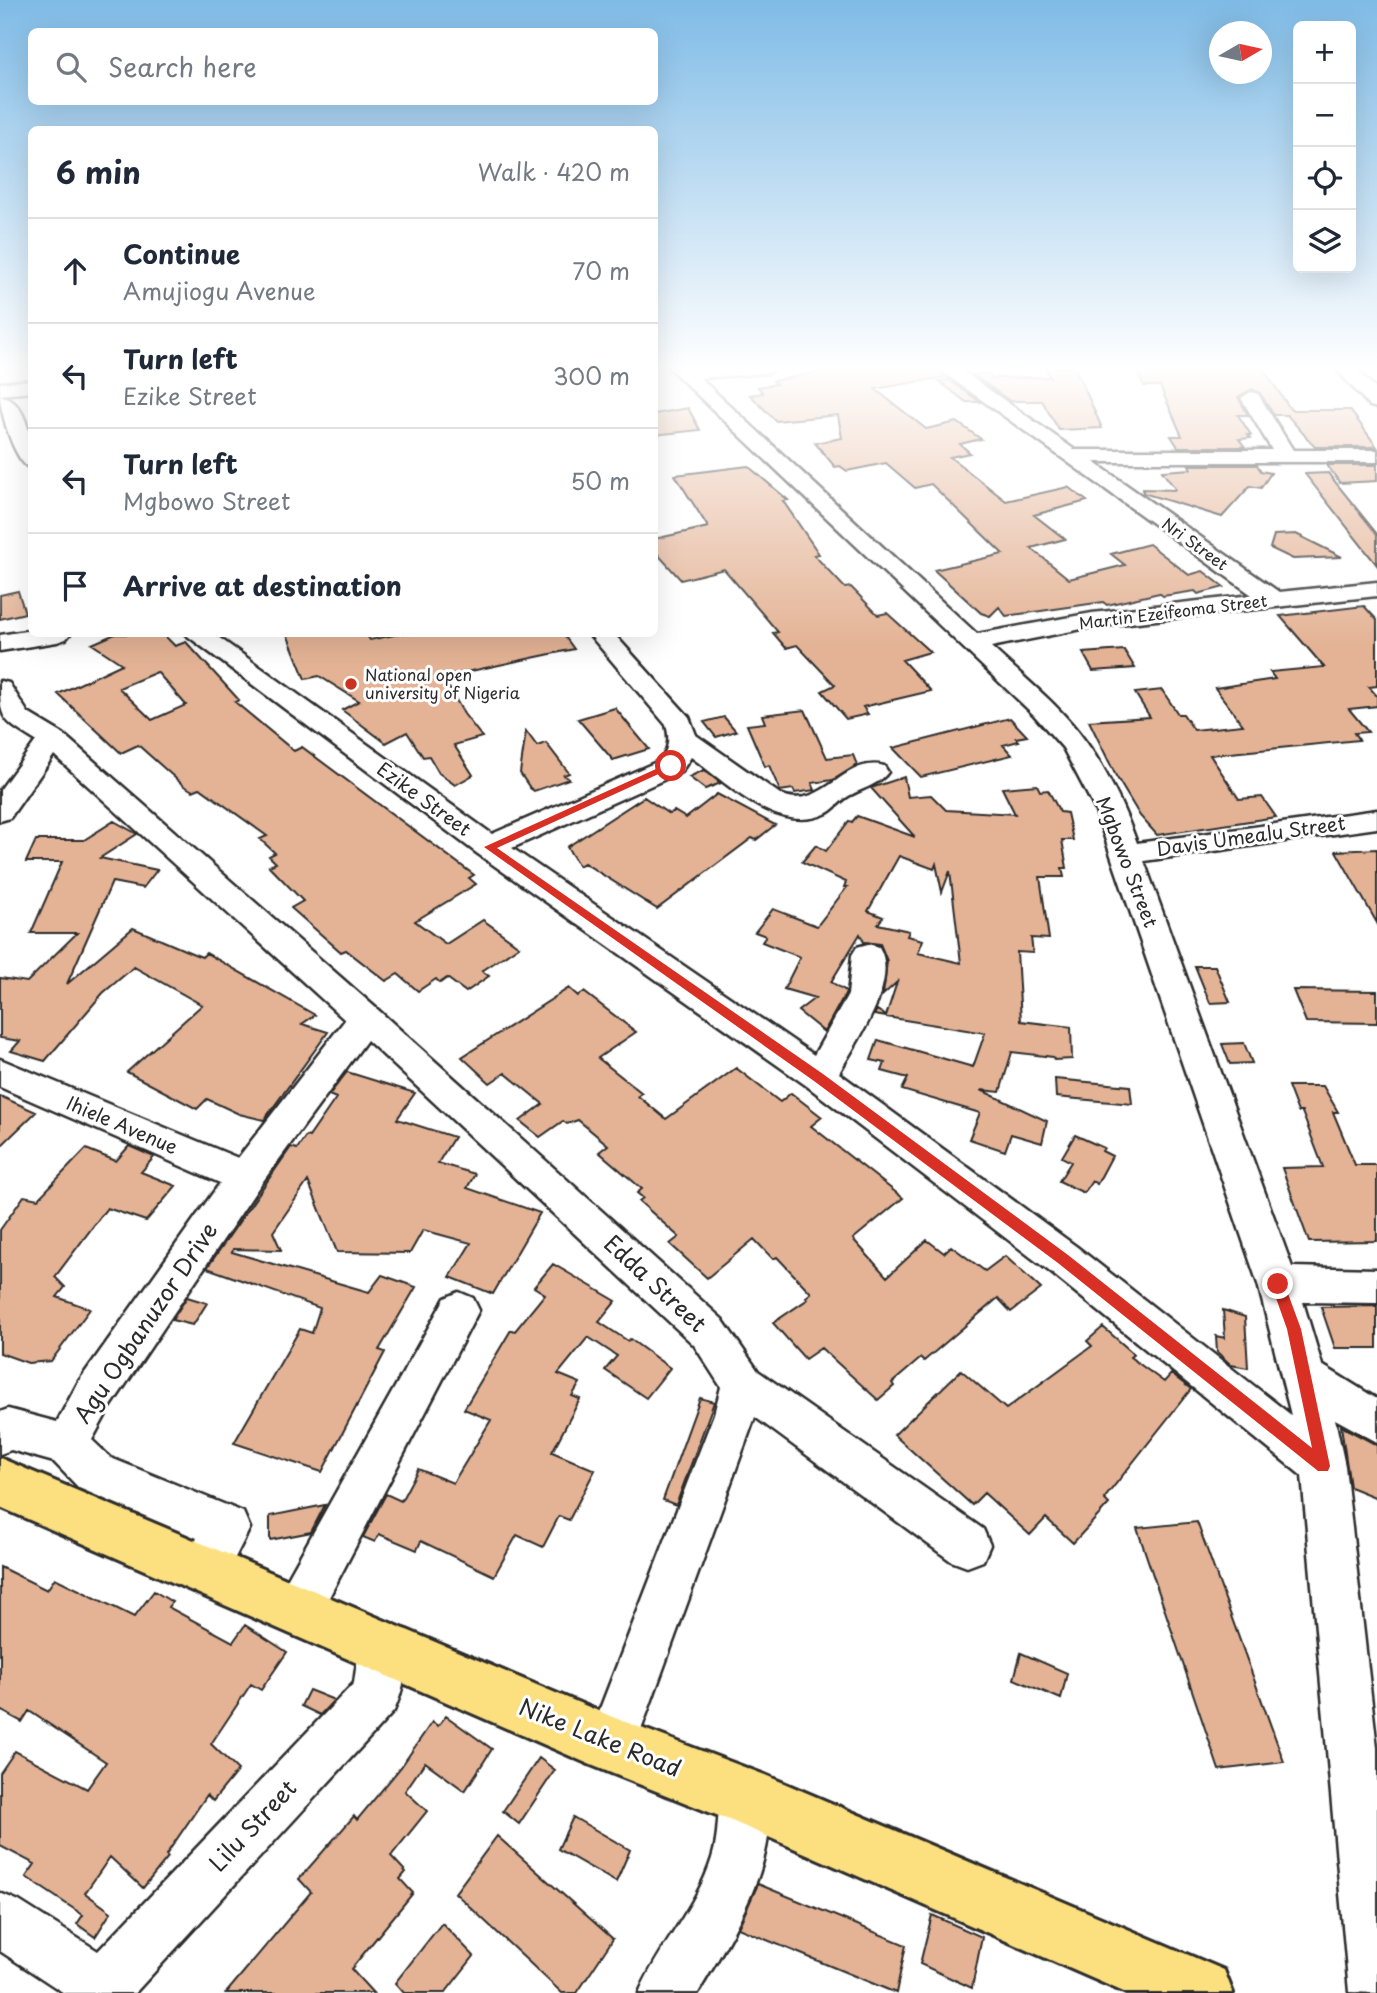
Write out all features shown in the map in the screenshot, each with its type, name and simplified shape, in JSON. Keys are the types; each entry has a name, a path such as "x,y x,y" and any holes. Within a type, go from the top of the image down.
{"main road":[{"name":"Nike Lake Road","path":"2,1442 205,1569 611,1745 744,1796 1133,1979 1201,1993"}],"street":[{"name":"Mgbowo Street","path":"776,460 1043,709 1074,745 1110,809 1278,1284 1305,1377 1323,1466 1377,1992"},
{"name":"Nri Street","path":"1078,460 1274,600"},
{"name":"Martin Ezeifeoma Street","path":"970,643 1092,620 1377,589"},
{"path":"0,643 38,637"},
{"name":"Ezike Street","path":"202,637 489,847 819,1077 1063,1259 1323,1466"},
{"path":"604,637 678,723 685,740 770,800 790,809 817,807 835,792 874,772"},
{"name":"Edda Street","path":"0,689 18,718 53,740 365,1018 708,1332 743,1384"},
{"path":"0,812 33,761 53,740"},
{"path":"489,847 671,766 681,754 685,740"},
{"name":"Davis Umealu Street","path":"1126,854 1377,819"},
{"path":"819,1077 865,995 868,955"},
{"name":"Agu Ogbanuzor Drive","path":"205,1569 227,1528 95,1473 67,1445 94,1395 245,1177 365,1018"},
{"name":"Ihiele Avenue","path":"0,1072 245,1177"},
{"path":"1278,1284 1377,1286"},
{"path":"298,1609 459,1310"},
{"path":"1305,1377 1377,1422"},
{"path":"611,1745 735,1414 743,1384 967,1545"},
{"path":"2,1442 67,1445"},
{"name":"Lilu Street","path":"100,1990 377,1694 383,1647"},
{"path":"667,1993 714,1915 739,1859 744,1796"},
{"path":"0,1920 100,1990"}],"building":[{"path":"829,460 954,460 1006,501 1068,487 1087,501 1034,515 1065,539 1031,548 1069,579 1125,565 1111,554 1149,544 1189,575 1203,571 1224,587 1198,594 1195,591 1163,596 1159,593 1107,605 1103,602 1006,616 999,607 990,616 981,613 934,570 1003,554 931,484 915,488 886,463 847,471 840,466 835,467"},
{"path":"1189,465 1257,465 1261,471 1271,473 1261,488 1250,486 1222,517 1143,493 1143,489 1176,490 1162,471 1191,469"},
{"path":"1327,465 1377,465 1377,481 1340,483"},
{"path":"748,466 788,500 783,501 819,554 814,555 845,588 851,587 878,615 887,613 930,652 902,660 931,691 863,707 868,714 846,719 822,691 835,685 797,645 786,648 773,633 778,632 724,569 681,580 658,554 658,538 708,527 675,475"},
{"path":"1328,473 1377,534 1377,565 1305,474"},
{"path":"1296,534 1342,557 1293,559 1270,548 1274,535"},
{"path":"18,591 25,613 0,619 0,595"},
{"path":"1364,606 1377,620 1377,686 1369,687 1377,696 1377,706 1349,709 1368,732 1354,733 1359,740 1210,755 1239,799 1262,797 1276,817 1157,835 1140,816 1116,776 1089,721 1150,717 1135,693 1162,690 1178,714 1183,714 1194,730 1243,725 1215,688 1275,679 1270,672 1324,667 1280,616"},
{"path":"108,637 166,637 175,646 186,642 239,700 235,702 294,751 302,747 474,875 469,878 476,884 415,921 446,944 483,920 519,946 482,971 489,976 466,992 447,978 440,983 436,979 418,991 398,974 386,981 346,950 341,952 291,908 303,901 269,866 276,863 269,856 275,853 260,839 267,836 200,788 193,791 184,786 138,745 121,753 58,694 122,664 92,644","holes":["157,672 186,705 152,720 119,688"]},
{"path":"288,637 368,637 370,640 384,637 565,637 574,649 443,677 464,714 482,737 454,745 473,775 455,785 439,773 429,756 423,757 407,732 386,743 342,710 359,701 319,676 305,679"},
{"path":"1124,650 1135,668 1093,671 1083,653"},
{"path":"615,708 649,749 613,760 578,719"},
{"path":"805,710 827,758 853,755 857,765 833,780 812,783 815,790 795,793 793,789 780,791 769,765 765,767 747,725 765,723 762,715"},
{"path":"724,717 736,731 716,737 704,722"},
{"path":"1010,718 1027,736 1003,745 1012,755 921,777 893,748"},
{"path":"526,731 537,746 546,743 569,773 564,775 569,779 534,791 530,788 520,773"},
{"path":"704,770 721,783 705,789 689,777"},
{"path":"904,777 908,797 931,795 946,810 1015,814 1002,788 1037,785 1040,791 1048,790 1060,812 1067,813 1073,840 1062,840 1067,868 1062,868 1064,877 1040,877 1049,939 1031,938 1033,953 1017,952 1021,1021 1071,1027 1072,1059 1054,1060 1053,1057 1012,1052 1000,1092 981,1090 1047,1121 1042,1143 1011,1134 1005,1151 969,1139 980,1113 902,1090 908,1078 882,1071 885,1063 871,1060 878,1040 973,1067 985,1033 874,1015 877,1010 886,1016 897,982 883,995 887,961 880,944 864,942 860,934 831,982 846,991 824,1032 798,1011 815,998 784,989 800,957 762,942 766,936 755,932 773,909 817,926 847,887 844,887 846,882 802,862 816,845 826,851 849,821 852,822 857,816 915,837 871,788","holes":["899,856 934,869 936,864 942,892 950,871 961,963 918,953 923,940 907,936 909,931 878,924 883,917 868,911"]},
{"path":"717,794 775,825 756,840 752,838 657,909 584,863 579,866 567,847 644,797 669,814 674,811 686,818"},
{"path":"114,821 137,834 100,858 157,870 143,888 112,882 67,984 133,928 202,957 206,953 315,1015 302,1024 328,1032 264,1120 239,1114 207,1099 197,1109 127,1072 202,1005 134,967 103,993 45,1061 11,1051 20,1041 0,1038 0,978 27,982 77,933 31,933 62,862 26,862 36,840 84,840"},
{"path":"1377,849 1377,923 1336,851"},
{"path":"1195,966 1215,966 1230,1002 1210,1003"},
{"path":"569,988 578,996 584,992 636,1032 598,1058 642,1093 638,1096 666,1119 736,1068 780,1102 791,1093 822,1117 811,1126 903,1198 853,1239 887,1277 927,1240 944,1253 951,1246 985,1271 1005,1256 1041,1289 1011,1312 998,1298 924,1361 921,1358 892,1383 894,1386 878,1400 821,1348 805,1359 773,1323 808,1299 806,1297 811,1293 777,1257 773,1259 754,1239 707,1278 670,1244 679,1237 639,1201 643,1198 637,1193 642,1189 599,1152 608,1145 578,1120 567,1124 563,1121 540,1137 520,1121 543,1104 505,1073 490,1083 462,1057"},
{"path":"1293,990 1377,991 1377,1023 1306,1022"},
{"path":"1244,1043 1252,1063 1230,1064 1222,1044"},
{"path":"347,1072 415,1093 397,1119 454,1137 438,1163 475,1174 467,1188 540,1213 493,1294 450,1277 471,1243 423,1230 410,1253 337,1252 308,1181 273,1232 281,1250 233,1249 232,1252 369,1292 382,1275 416,1287 379,1350 385,1352 322,1472 234,1443 300,1329 312,1333 320,1308 207,1268 291,1147 297,1149 306,1136 309,1137 336,1098 329,1095"},
{"path":"1055,1079 1130,1086 1132,1104 1056,1097"},
{"path":"1288,1086 1323,1086 1338,1112 1333,1112 1355,1165 1377,1165 1377,1241 1309,1242 1282,1168 1323,1167 1302,1112 1298,1112"},
{"path":"0,1096 36,1112 0,1147"},
{"path":"1075,1135 1104,1148 1102,1151 1112,1156 1097,1184 1092,1181 1084,1193 1059,1181 1071,1162 1062,1157"},
{"path":"129,1146 154,1157 141,1172 176,1186 146,1221 107,1208 55,1277 65,1287 57,1297 90,1309 51,1361 28,1363 0,1353 0,1230 24,1196 38,1199 86,1149 116,1161"},
{"path":"553,1264 616,1301 599,1322 628,1341 630,1339 670,1368 646,1398 605,1370 617,1356 588,1337 558,1374 580,1383 572,1396 580,1399 552,1452 595,1470 569,1520 559,1516 543,1547 517,1535 494,1576 421,1541 417,1550 379,1534 375,1542 363,1537 386,1494 401,1501 418,1469 453,1483 491,1420 464,1409 511,1330 515,1331 545,1294 534,1287"},
{"path":"187,1297 207,1303 193,1325 172,1320"},
{"path":"1377,1306 1377,1348 1335,1348 1321,1307"},
{"path":"1223,1310 1245,1317 1248,1368 1231,1365 1217,1352 1216,1336 1225,1338"},
{"path":"1103,1327 1134,1354 1130,1357 1164,1382 1171,1374 1191,1389 1104,1499 1109,1504 1073,1543 1046,1518 1030,1535 984,1493 972,1505 894,1435 961,1370 1006,1409 1092,1346 1087,1341"},
{"path":"700,1398 714,1402 676,1505 663,1500"},
{"path":"1341,1426 1377,1445 1377,1498 1350,1487"},
{"path":"325,1505 311,1532 270,1540 270,1516"},
{"path":"1197,1522 1284,1762 1219,1770 1137,1528"},
{"path":"0,1567 47,1590 55,1578 134,1617 154,1591 172,1602 168,1607 233,1642 245,1625 287,1652 261,1690 251,1684 211,1744 238,1770 213,1801 207,1795 166,1855 168,1857 143,1888 110,1857 85,1893 111,1912 95,1937 77,1924 83,1915 26,1877 35,1864 0,1846 0,1773 15,1751 87,1789 106,1762 29,1711 22,1722 0,1710"},
{"path":"1021,1653 1067,1673 1061,1699 1014,1679"},
{"path":"309,1690 334,1700 320,1715 301,1706"},
{"path":"446,1716 492,1749 465,1791 425,1762 405,1791 427,1811 391,1856 406,1872 400,1879 413,1893 351,1969 373,1993 226,1993 311,1892 299,1879 354,1816 357,1820 401,1767 432,1722 438,1726"},
{"path":"539,1758 555,1770 519,1824 503,1811"},
{"path":"573,1817 630,1850 616,1882 558,1849"},
{"path":"497,1836 613,1939 577,1993 562,1993 455,1893"},
{"path":"758,1884 906,1945 896,1993 738,1928"},
{"path":"932,1915 982,1937 972,1988 920,1964"},
{"path":"442,1923 474,1956 445,1993 404,1993 395,1983"}],"place":[{"name":"National open university of Nigeria","path":"351,684"}],"route":[{"path":"671,766 489,847 819,1077 1063,1259 1323,1466 1294,1329 1278,1284"}]}
